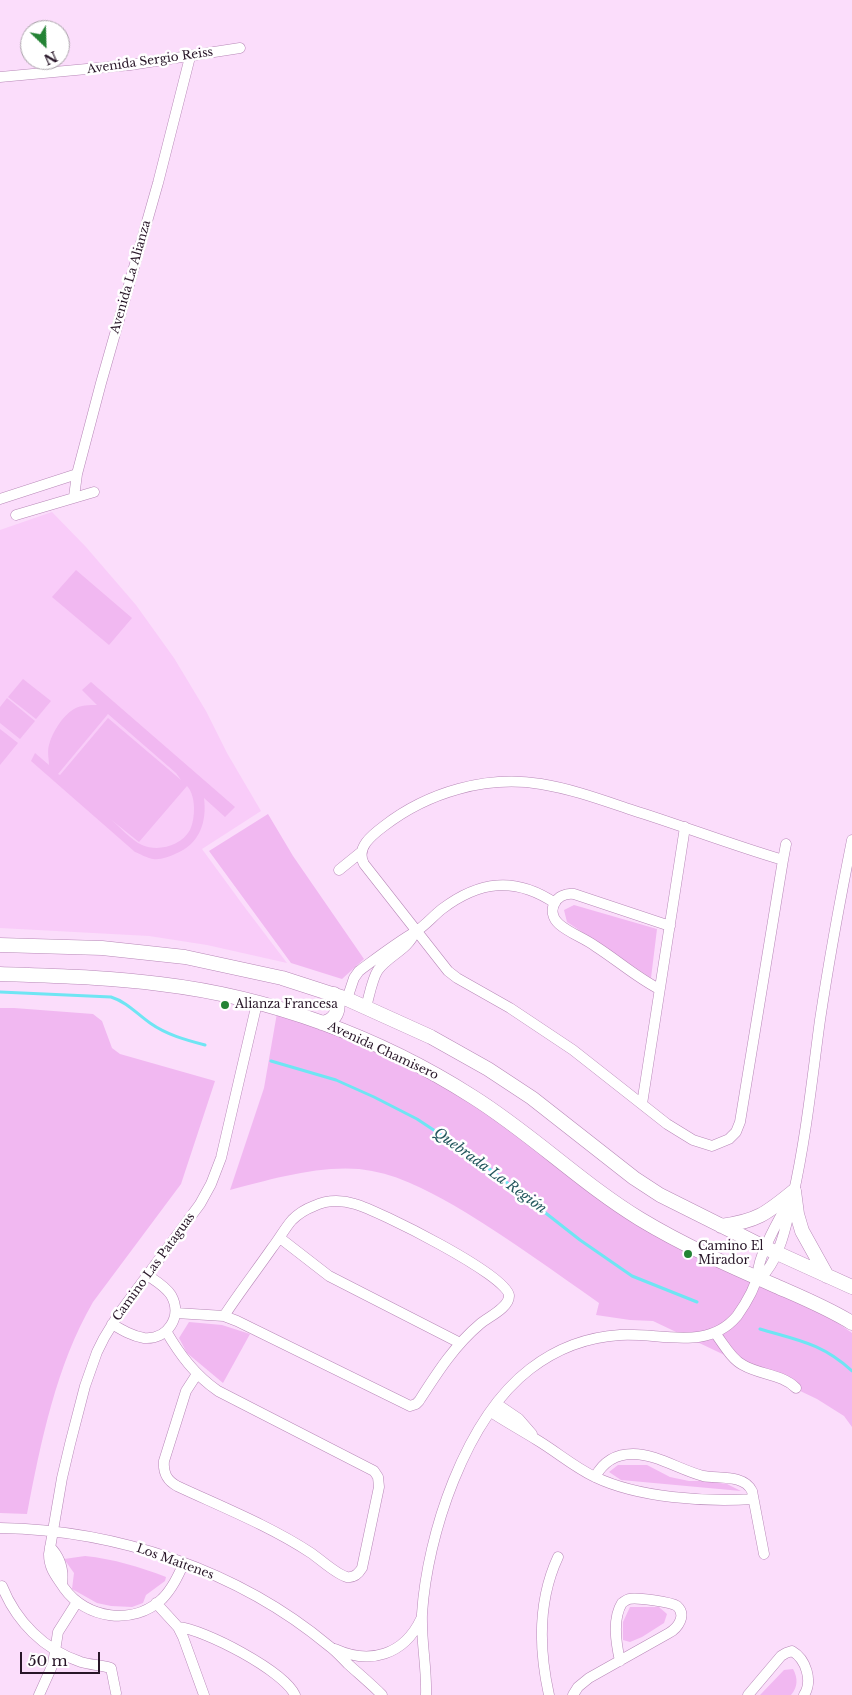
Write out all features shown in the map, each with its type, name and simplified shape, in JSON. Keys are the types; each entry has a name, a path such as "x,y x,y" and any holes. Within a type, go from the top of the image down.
{"street":[{"name":"Avenida Sergio Reiss","path":"0,77 130,66 240,48"},
{"name":"Avenida La Alianza","path":"74,497 77,474 158,183 190,57"},
{"path":"0,499 77,474"},
{"path":"16,515 94,492"},
{"path":"338,870 360,853 366,843 380,829 416,806 456,790 498,782 525,782 564,788 783,860"},
{"path":"642,1104 685,827"},
{"path":"427,1692 422,1616 430,1560 444,1507 466,1454 494,1408 508,1390 529,1370 551,1355 577,1343 621,1335 688,1338 716,1333 729,1324 739,1313 758,1278 767,1270 771,1251 786,1226 802,1154 833,940 852,840"},
{"path":"360,853 364,864 416,932 443,965 457,978 487,994 548,1033 589,1062 676,1130 700,1143 716,1145 729,1140 736,1132 742,1111 786,844"},
{"path":"322,1023 331,1020 337,1014 340,997 359,971 400,940 416,932 452,902 490,886 507,884 528,889 555,902"},
{"path":"659,989 559,924 553,913 555,902 562,895 574,894 670,926"},
{"path":"366,1007 377,972 408,944 416,932"},
{"path":"0,944 116,949 221,963 274,976 366,1007 431,1037 482,1065 545,1108 646,1186 771,1251 852,1287"},
{"name":"Avenida Chamisero","path":"0,974 103,979 161,984 208,991 257,1003 322,1023 400,1056 442,1078 511,1122 587,1183 624,1209 677,1240 821,1306 852,1323"},
{"name":"Camino Las Pataguas","path":"77,1602 62,1585 62,1565 50,1547 62,1478 78,1412 97,1352 112,1324 200,1204 215,1176 221,1158 257,1003"},
{"path":"721,1226 739,1224 758,1218 794,1191"},
{"path":"794,1191 797,1214 802,1231 827,1276"},
{"path":"176,1313 224,1316 410,1406 419,1401 460,1343 474,1329 506,1304 509,1295 508,1290 500,1283 442,1245 366,1208 349,1202 335,1201 305,1210 293,1220 224,1316"},
{"path":"280,1238 329,1276 460,1343"},
{"path":"112,1324 126,1332 143,1338 154,1337 166,1331 173,1323 176,1313 174,1301 168,1291 147,1275"},
{"path":"166,1331 184,1360 211,1386 225,1395 374,1471 378,1477 379,1487 362,1568 356,1575 347,1577 341,1575 283,1537 177,1486 167,1479 164,1471 164,1460 186,1391 197,1374"},
{"path":"716,1333 738,1362 744,1366 783,1379 796,1388"},
{"path":"494,1408 574,1465 596,1477 620,1486 672,1496 721,1500 753,1499"},
{"path":"596,1477 603,1465 612,1458 640,1455 705,1476 744,1482 750,1486 764,1554"},
{"name":"Los Maitenes","path":"0,1528 52,1531 108,1540 208,1572 251,1593 314,1634 331,1647 382,1695"},
{"path":"549,1695 543,1651 543,1615 548,1583 558,1557"},
{"path":"39,1695 50,1674 58,1632 77,1602 98,1613 113,1616 131,1615 156,1604 171,1588 184,1563"},
{"path":"2,1586 10,1604 19,1617 33,1632 55,1650 83,1662 111,1668 116,1692"},
{"path":"573,1695 584,1681 674,1630 681,1619 676,1606 632,1598 622,1603 616,1631 620,1660"},
{"path":"156,1604 178,1627 192,1659 204,1695"},
{"name":"Los Maitenes","path":"331,1647 361,1657 386,1654 414,1632 422,1616"},
{"path":"178,1627 192,1629 244,1654 282,1680 291,1688 295,1695"},
{"path":"748,1695 781,1656 786,1652 792,1651 801,1660 808,1677 808,1689 804,1695"}],"shaded area":[{"path":"52,512 86,547 136,605 174,658 206,711 227,753 261,811 202,849 287,963 207,945 149,936 0,928 0,530"},
{"path":"76,570 132,618 109,645 52,597"},
{"path":"23,679 51,701 36,719 8,697"},
{"path":"91,682 235,807 225,817 204,798 203,824 196,838 184,850 159,859 135,852 31,761 35,753 49,765 49,745 52,735 62,720 76,708 97,705 82,690","holes":["108,714 176,773 181,780 108,718 60,775 58,774","187,786 194,802 193,822 186,836 175,844 162,848 142,845 109,818 139,842"]},
{"path":"7,698 35,721 20,739 0,723 0,707"},
{"path":"0,729 18,743 0,765"},
{"path":"268,814 293,856 364,959 342,979 291,963 209,851"},
{"path":"574,905 657,929 651,978 567,922 564,910"},
{"path":"0,1008 93,1014 102,1021 112,1048 120,1054 215,1081 181,1184 93,1302 80,1326 51,1405 27,1514 0,1513"},
{"path":"277,1013 374,1050 436,1082 495,1119 568,1176 825,1314 852,1333 852,1427 844,1416 817,1399 653,1321 596,1315 599,1303 533,1256 482,1223 420,1187 372,1171 338,1169 301,1173 230,1190 264,1088"},
{"path":"189,1322 222,1325 250,1334 223,1383 187,1353 179,1338"},
{"path":"618,1465 647,1465 670,1477 689,1481 727,1484 741,1491 621,1480 609,1472"},
{"path":"85,1556 117,1561 137,1567 166,1577 165,1581 146,1595 143,1603 132,1607 97,1603 72,1589 74,1573 64,1559"},
{"path":"630,1607 659,1607 667,1614 664,1623 630,1642 623,1640 623,1622"},
{"path":"793,1669 796,1682 795,1689 791,1695 760,1695 784,1670"}],"waterway":[{"name":"Quebrada La Región","path":"0,992 111,997 127,1005 163,1031 205,1045"},
{"name":"Quebrada La Región","path":"271,1061 336,1080 417,1119 473,1156 580,1240 632,1276 697,1302"},
{"name":"Quebrada La Región","path":"760,1329 819,1348 852,1371"}],"place":[{"name":"Alianza Francesa","path":"225,1005"},
{"name":"Camino El Mirador","path":"688,1254"}]}
